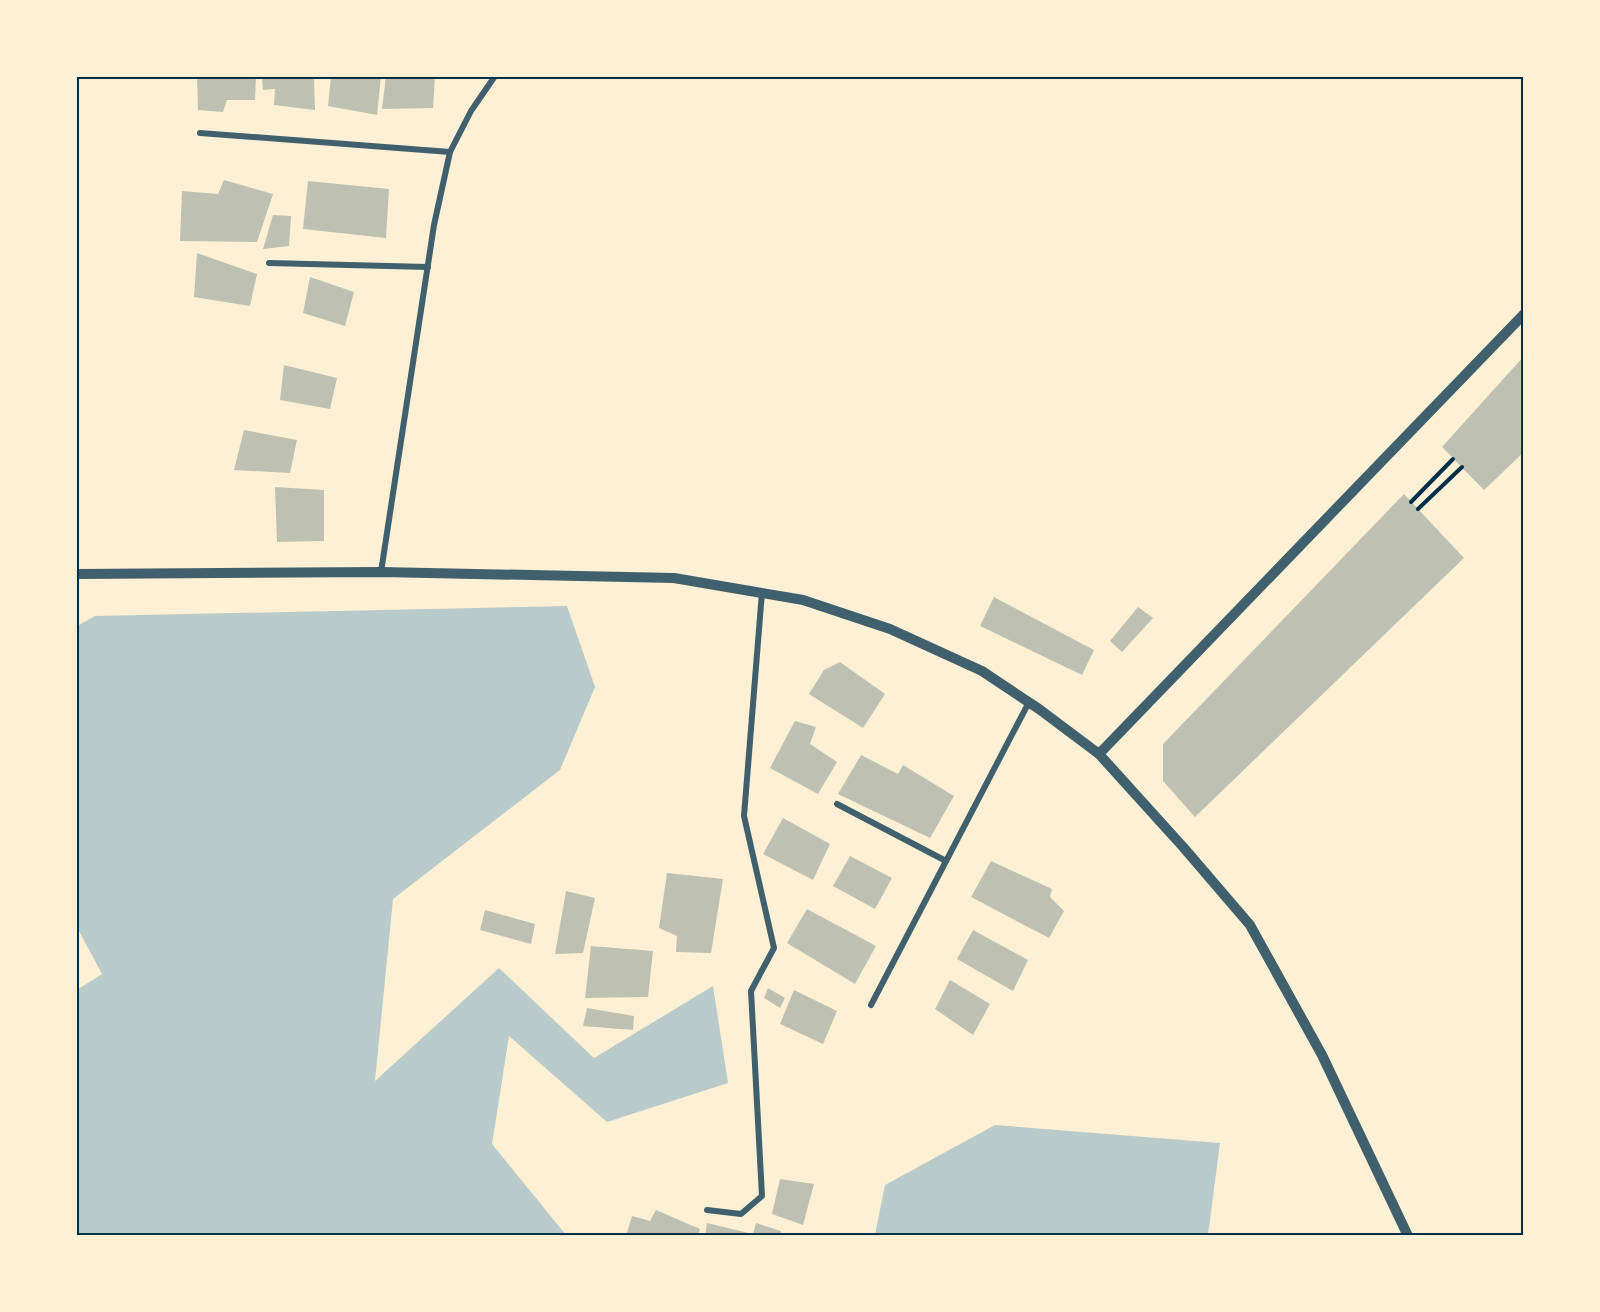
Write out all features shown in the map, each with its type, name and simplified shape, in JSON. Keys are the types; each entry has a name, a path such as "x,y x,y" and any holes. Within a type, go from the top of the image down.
{"street":[{"path":"381,572 434,225 450,152 471,111 495,76"},
{"path":"200,133 450,152"},
{"path":"269,263 428,267"},
{"path":"1099,754 1524,314"},
{"path":"76,574 381,572 674,578 803,600 890,629 982,671 1029,702 1099,754 1250,926 1322,1055 1408,1236"},
{"path":"706,1210 741,1214 762,1196 751,991 774,948 744,816 762,592"},
{"path":"871,1005 1029,702"},
{"path":"837,804 946,861"}],"path":[{"path":"1411,502 1453,459"},
{"path":"1418,509 1462,467"}],"shaded area":[{"path":"567,606 595,687 560,770 393,899 375,1081 499,968 594,1058 713,986 728,1083 607,1122 509,1036 492,1144 566,1235 77,1235 77,990 102,974 77,930 77,626 95,616"},
{"path":"995,1125 1220,1143 1208,1235 875,1235 885,1185"}],"building":[{"path":"197,76 256,76 255,100 227,100 223,112 198,110"},
{"path":"262,76 314,76 315,110 274,105 275,89 263,90"},
{"path":"331,76 381,76 377,115 328,106"},
{"path":"386,76 435,76 433,108 382,109"},
{"path":"224,180 273,194 257,242 180,241 182,191 218,194"},
{"path":"308,181 389,189 386,238 303,229"},
{"path":"273,215 291,216 289,246 263,249"},
{"path":"197,253 257,274 250,306 194,297"},
{"path":"310,277 354,292 345,326 303,313"},
{"path":"1524,356 1524,452 1484,490 1442,447"},
{"path":"284,365 337,378 330,409 280,400"},
{"path":"244,430 297,440 290,473 234,470"},
{"path":"275,487 324,490 324,541 277,542"},
{"path":"1404,494 1464,558 1195,817 1163,781 1163,744"},
{"path":"994,597 1094,650 1082,675 980,626"},
{"path":"1138,607 1153,618 1122,652 1110,641"},
{"path":"840,662 885,694 863,728 809,694 824,670"},
{"path":"795,721 816,727 810,744 837,762 818,794 770,768"},
{"path":"861,755 898,774 903,765 954,796 930,838 838,794"},
{"path":"783,818 830,844 813,880 763,854"},
{"path":"850,856 892,878 875,909 833,886"},
{"path":"991,861 1052,889 1050,897 1064,911 1049,938 971,897"},
{"path":"667,873 723,879 711,953 676,952 677,936 659,928"},
{"path":"566,891 595,898 583,953 555,954"},
{"path":"807,909 876,946 855,984 787,943"},
{"path":"485,910 535,924 531,944 480,930"},
{"path":"973,930 1028,960 1013,991 957,959"},
{"path":"591,946 653,951 648,997 585,998"},
{"path":"950,980 990,1004 973,1035 935,1009"},
{"path":"768,988 785,998 780,1008 764,998"},
{"path":"794,990 837,1011 823,1044 780,1024"},
{"path":"587,1008 634,1016 633,1030 583,1026"},
{"path":"780,1179 814,1184 803,1225 772,1214"},
{"path":"656,1210 700,1229 698,1236 626,1236 632,1216 650,1221"},
{"path":"707,1223 753,1234 756,1223 781,1231 780,1236 705,1236"}]}
